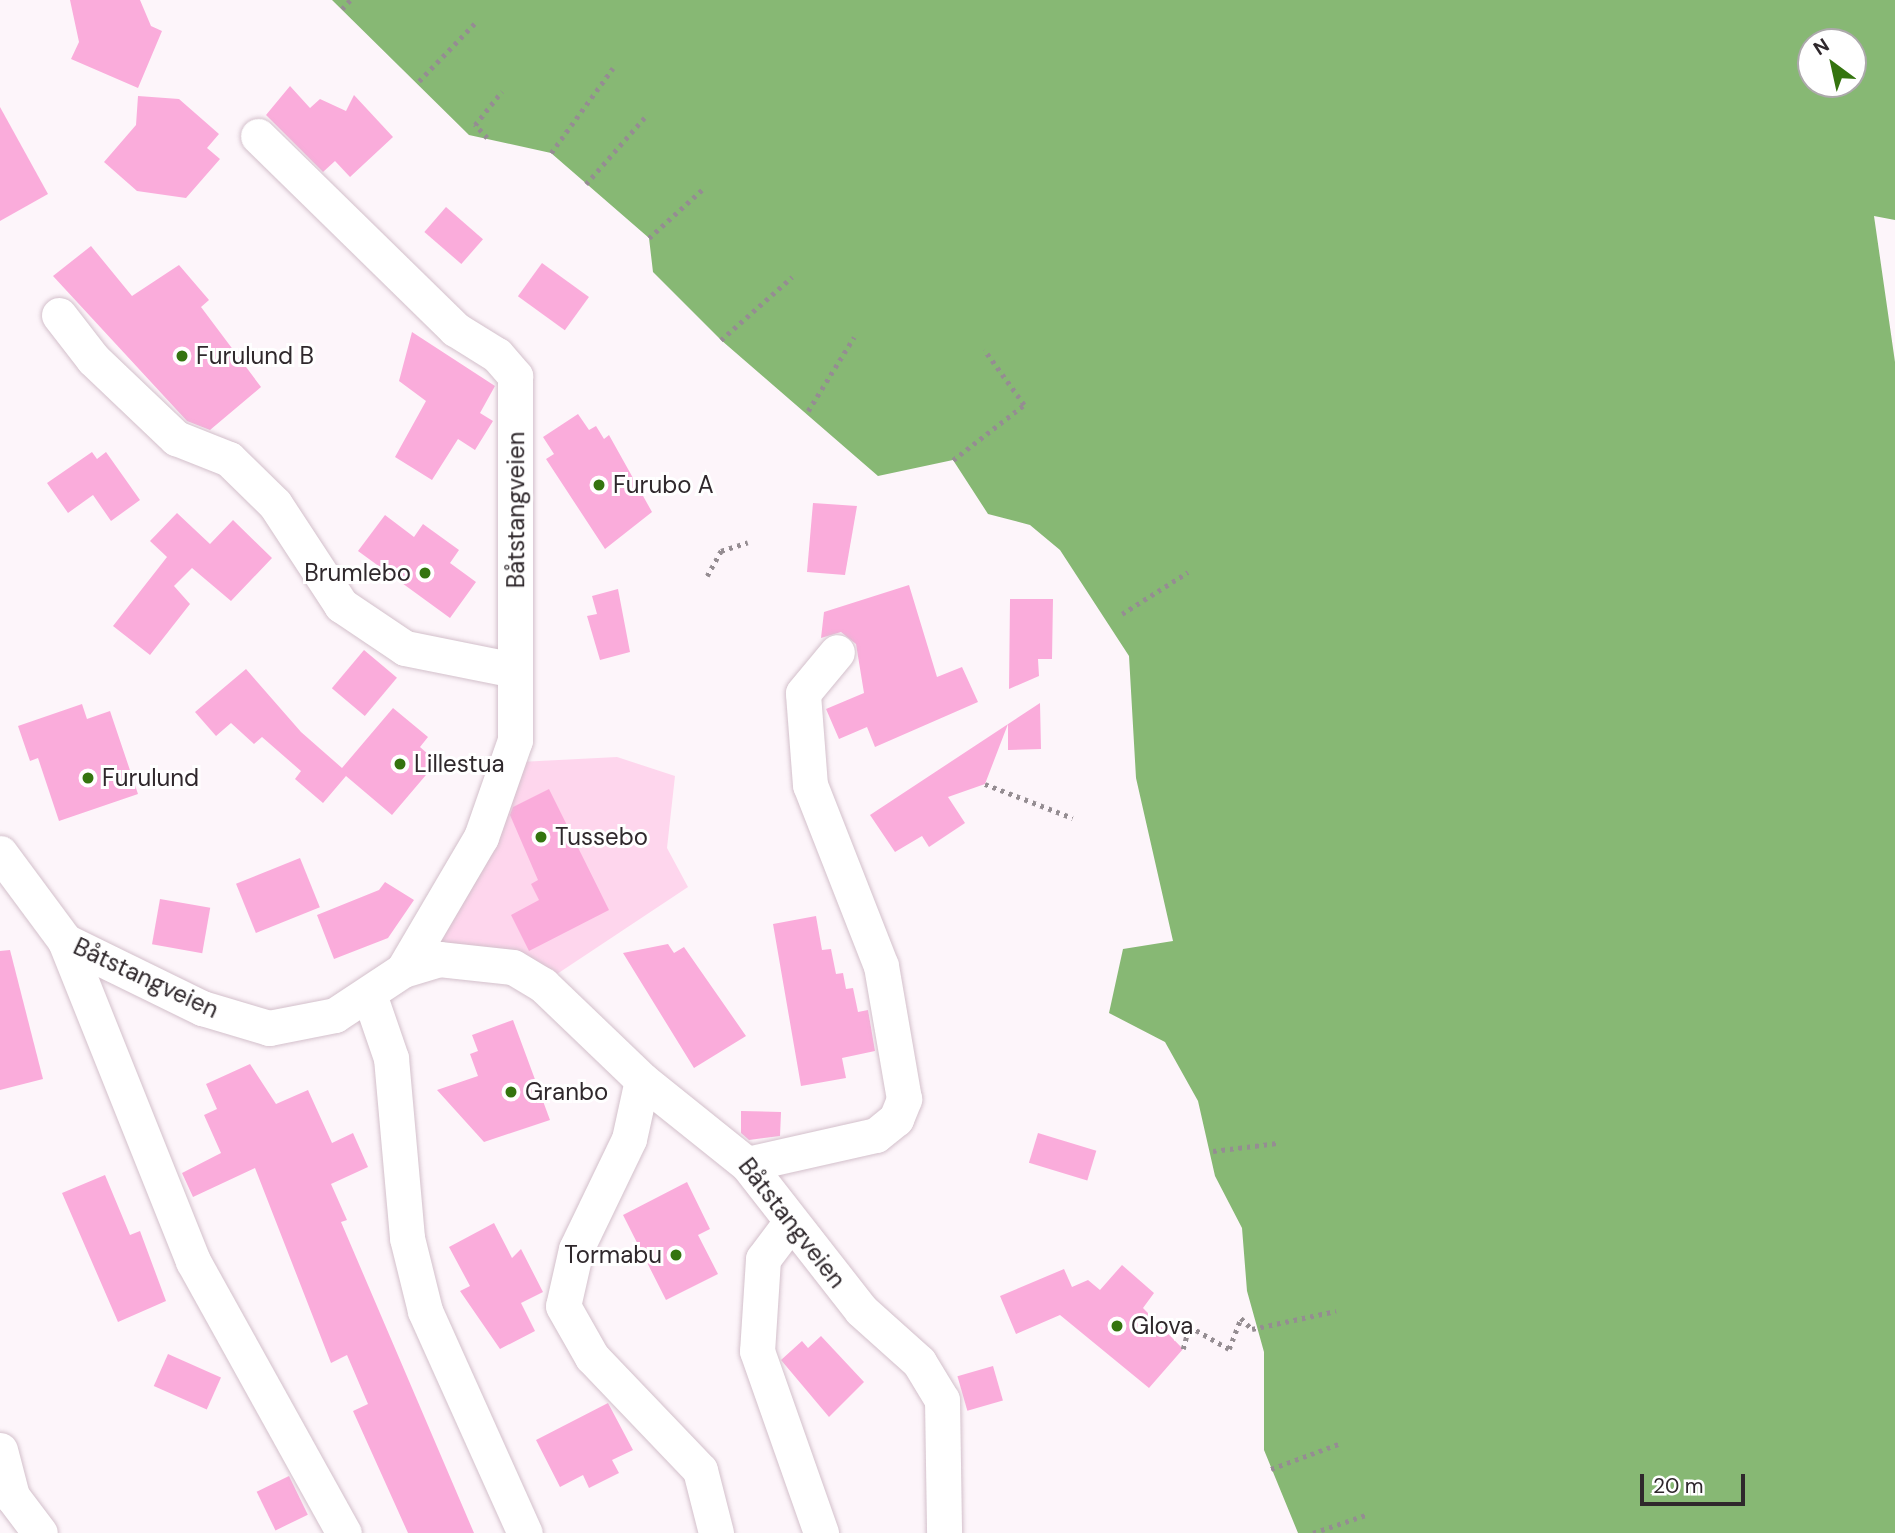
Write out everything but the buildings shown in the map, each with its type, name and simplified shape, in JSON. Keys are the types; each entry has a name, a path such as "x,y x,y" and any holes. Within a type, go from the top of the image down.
{"street":[{"name":"Båtstangveien","path":"0,853 65,941 202,1008 269,1028 335,1015 370,997 403,970 501,789 515,740 515,376 497,355 455,329 258,136"},
{"path":"59,315 93,359 176,438 229,459 275,504 341,606 405,648 513,670"},
{"path":"747,1164 876,1135 896,1119 904,1099 881,965 810,785 803,693 837,652"},
{"path":"65,941 193,1261 344,1533"},
{"name":"Båtstangveien","path":"403,970 439,959 513,967 543,985 642,1080 747,1164 790,1223 861,1310 919,1362 942,1400 944,1533"},
{"path":"370,997 391,1058 407,1238 425,1311 525,1533"},
{"path":"642,1080 629,1139 576,1249 563,1306 592,1357 700,1470 716,1533"},
{"path":"790,1223 763,1259 757,1351 821,1533"},
{"path":"0,1450 12,1496 40,1533"}],"path":[{"path":"342,9 350,0"},
{"path":"419,81 477,21"},
{"path":"551,153 613,68"},
{"path":"487,138 475,125 502,92"},
{"path":"586,184 646,116"},
{"path":"649,239 704,188"},
{"path":"721,340 792,277"},
{"path":"808,411 853,337"},
{"path":"953,460 1024,405 984,350"},
{"path":"706,576 721,551 748,542"},
{"path":"1122,614 1188,572"},
{"path":"985,784 1073,818"},
{"path":"1213,1151 1277,1143"},
{"path":"1183,1349 1189,1326 1229,1349 1241,1318 1252,1329 1336,1311"},
{"path":"1271,1469 1341,1443"},
{"path":"1313,1533 1366,1515"}],"shaded area":[{"path":"332,0 1895,0 1895,220 1874,216 1895,362 1895,1533 1298,1533 1264,1450 1264,1352 1247,1291 1242,1228 1215,1176 1198,1101 1165,1042 1109,1013 1123,949 1173,941 1136,778 1129,656 1060,550 1030,525 988,514 953,460 878,476 721,340 653,272 649,238 551,153 469,135"},
{"path":"617,757 675,776 667,848 688,887 551,978 449,950 433,937 520,762"}],"place":[{"name":"Furulund B","path":"182,356"},
{"name":"Furubo A","path":"599,485"},
{"name":"Brumlebo","path":"425,573"},
{"name":"Lillestua","path":"400,764"},
{"name":"Furulund","path":"88,778"},
{"name":"Tussebo","path":"541,837"},
{"name":"Granbo","path":"511,1092"},
{"name":"Tormabu","path":"676,1255"},
{"name":"Glova","path":"1117,1326"}]}
